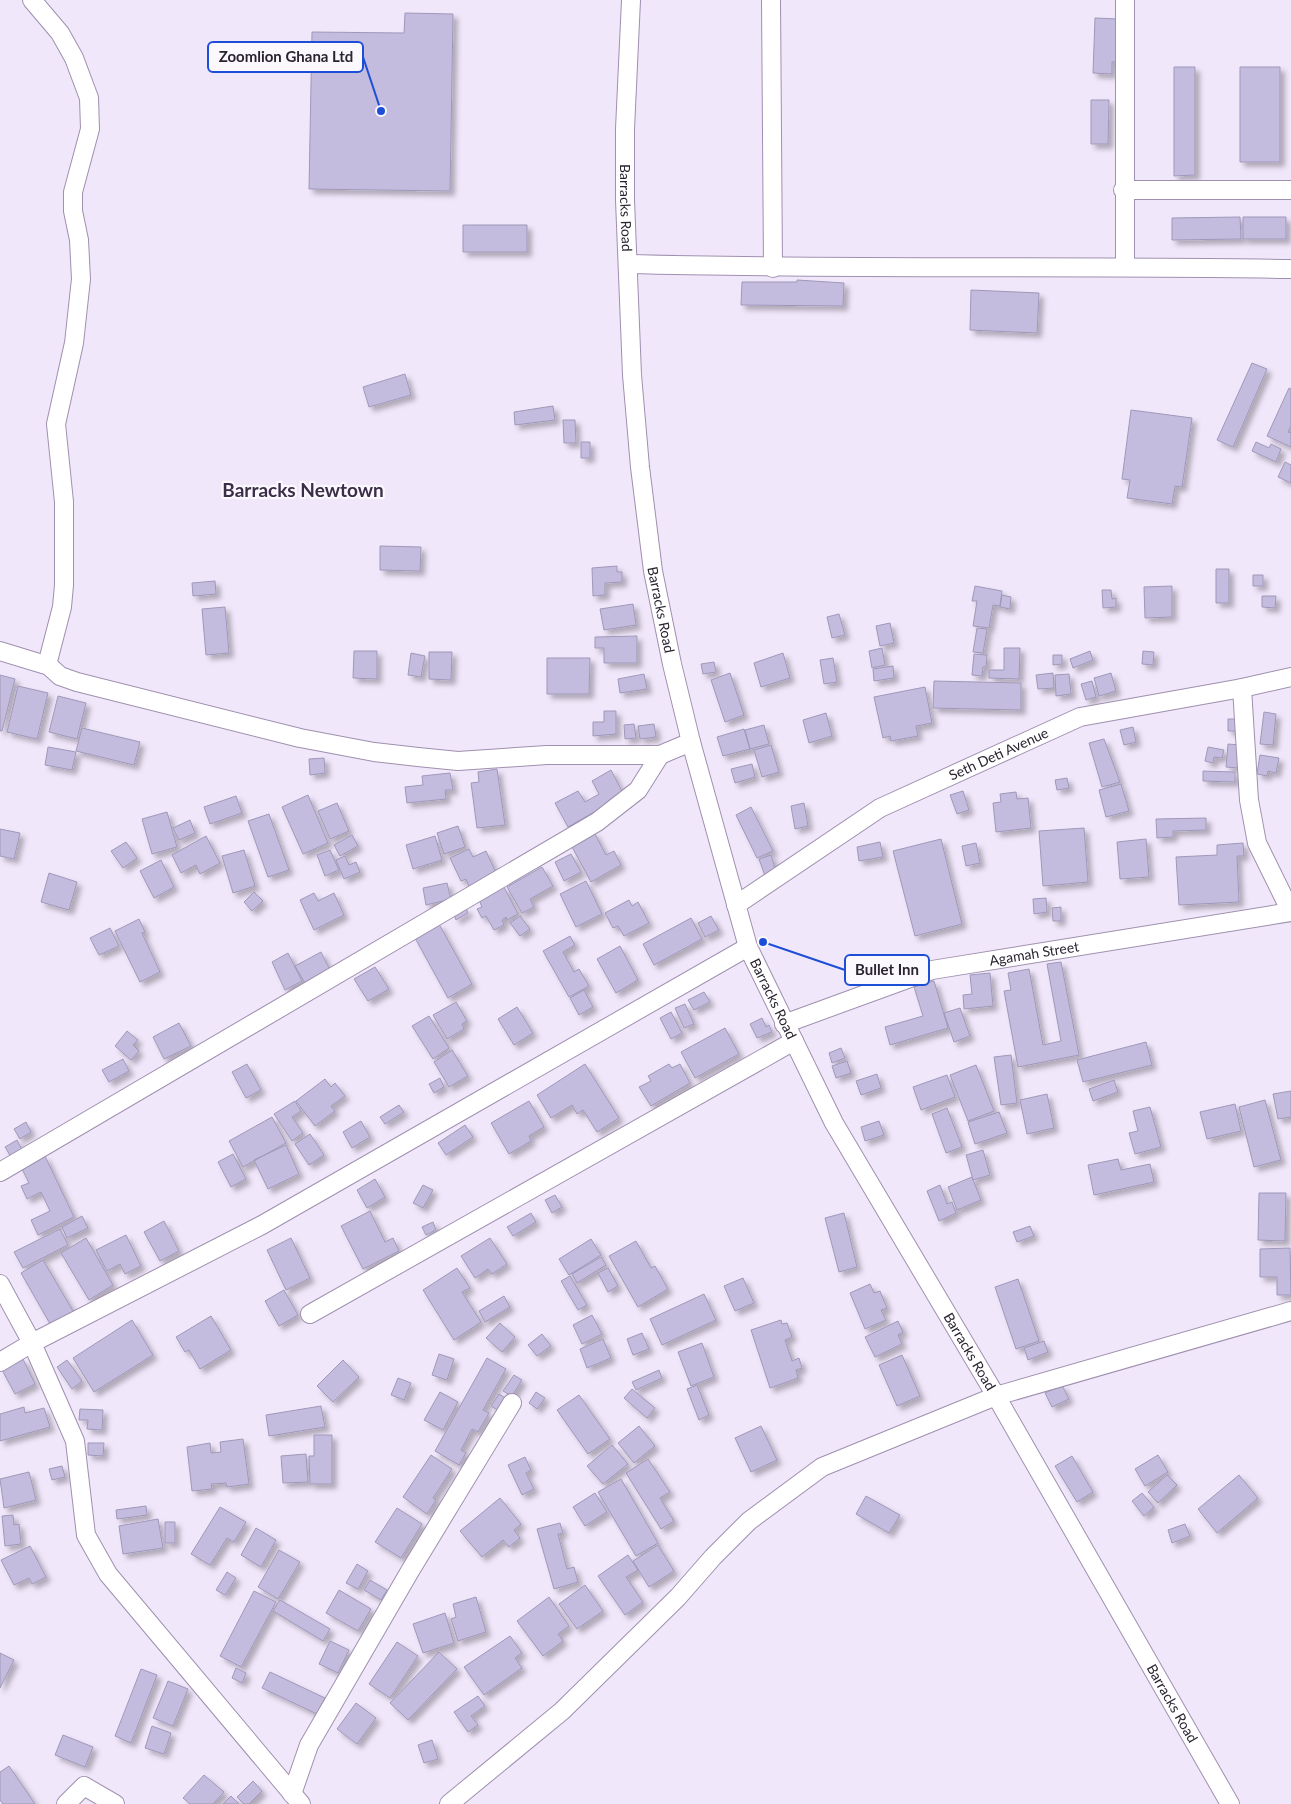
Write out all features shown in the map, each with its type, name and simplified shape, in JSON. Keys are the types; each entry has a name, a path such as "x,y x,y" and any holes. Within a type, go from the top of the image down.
{"street":[{"path":"32,0 60,33 74,58 89,98 90,129 73,192 73,211 79,240 81,278 74,343 56,424 64,510 64,585 58,626 48,662 49,666"},
{"name":"Barracks Road","path":"631,0 625,129 628,264 638,444 653,571 691,742 748,947 834,1123 996,1396 1230,1804"},
{"path":"771,0 773,268"},
{"path":"1124,266 1123,190 1126,0"},
{"path":"1123,190 1291,190"},
{"path":"628,264 773,268 1124,266 1291,269"},
{"path":"0,651 49,666 60,676 78,682 221,720 374,752 458,761 547,755 660,755 691,742"},
{"name":"Seth Deti Avenue","path":"736,905 880,808 1080,717 1242,688 1291,677"},
{"path":"1242,688 1249,800 1256,843 1291,912"},
{"path":"0,1172 597,822 638,790 660,755"},
{"name":"Agamah Street","path":"784,1024 932,970 1291,912"},
{"path":"0,1362 32,1343 262,1225 748,947"},
{"path":"310,1314 794,1040"},
{"path":"0,1284 32,1343 75,1440 86,1535 108,1574 296,1799"},
{"path":"449,1804 562,1711 678,1597 712,1557 750,1521 822,1467 996,1396 1291,1311"},
{"path":"296,1799 309,1745 512,1403"},
{"path":"66,1804 84,1786 116,1804"}],"building":[{"path":"405,13 453,14 450,191 309,189 312,32 404,33"},
{"path":"1095,18 1119,19 1118,62 1112,62 1112,74 1093,73"},
{"path":"1174,67 1195,67 1195,175 1174,176"},
{"path":"1240,67 1280,67 1280,162 1240,162"},
{"path":"1091,100 1109,100 1108,144 1091,144"},
{"path":"1240,217 1241,239 1172,240 1172,218"},
{"path":"1243,217 1286,217 1286,239 1243,239"},
{"path":"463,225 527,225 527,252 463,252"},
{"path":"797,280 844,283 843,306 741,305 742,282 797,282"},
{"path":"971,290 1039,293 1037,333 970,330"},
{"path":"1252,363 1267,369 1233,447 1217,440"},
{"path":"405,374 411,395 369,407 363,387"},
{"path":"1289,388 1291,389 1291,426 1288,432 1291,433 1291,447 1267,436"},
{"path":"553,406 555,420 515,425 514,412"},
{"path":"1131,410 1192,418 1182,487 1175,486 1172,504 1127,498 1130,480 1122,479"},
{"path":"563,420 575,420 576,443 564,443"},
{"path":"581,442 590,442 590,458 581,458"},
{"path":"1256,442 1269,448 1271,444 1281,449 1276,462 1252,451"},
{"path":"1285,462 1291,465 1291,483 1278,477"},
{"path":"380,546 421,547 420,571 380,570"},
{"path":"617,566 617,572 622,572 622,582 605,583 605,595 593,596 592,568"},
{"path":"1216,569 1229,569 1229,603 1216,603"},
{"path":"1253,575 1263,575 1263,586 1253,586"},
{"path":"215,581 216,594 193,596 192,583"},
{"path":"975,586 1002,591 1000,606 993,605 989,628 973,626 977,601 972,601"},
{"path":"1172,586 1172,617 1145,618 1144,587"},
{"path":"1102,590 1111,590 1112,599 1116,598 1116,607 1103,608"},
{"path":"1002,595 1011,597 1010,609 1000,607"},
{"path":"1262,596 1276,596 1275,608 1262,607"},
{"path":"633,604 636,625 604,630 600,609"},
{"path":"225,607 229,653 206,655 202,609"},
{"path":"839,614 845,635 832,638 827,617"},
{"path":"890,623 894,643 880,646 876,626"},
{"path":"977,628 987,629 983,653 973,652"},
{"path":"637,636 637,663 604,663 604,648 595,648 595,637"},
{"path":"882,648 885,665 872,668 869,651"},
{"path":"1004,648 1020,648 1019,679 989,678 989,670 1004,670"},
{"path":"354,651 377,651 377,679 353,678"},
{"path":"1090,651 1093,660 1073,668 1070,659"},
{"path":"1143,651 1154,652 1153,665 1142,664"},
{"path":"429,652 452,652 451,680 429,679"},
{"path":"411,653 425,656 421,677 408,675"},
{"path":"783,653 790,678 761,687 754,663"},
{"path":"974,654 987,655 986,667 983,667 982,676 972,675"},
{"path":"1053,655 1062,655 1062,664 1053,665"},
{"path":"547,658 590,658 589,694 547,694"},
{"path":"833,658 837,682 824,684 820,660"},
{"path":"714,662 716,672 703,674 701,664"},
{"path":"893,666 894,678 874,681 873,669"},
{"path":"730,673 744,715 725,722 711,680"},
{"path":"1053,673 1054,688 1038,689 1036,675"},
{"path":"1111,673 1116,691 1099,696 1094,678"},
{"path":"644,674 647,689 620,693 618,679"},
{"path":"1069,674 1071,694 1056,696 1055,675"},
{"path":"0,675 15,679 2,731 0,731"},
{"path":"934,681 1021,683 1021,710 933,708"},
{"path":"1092,681 1096,697 1086,700 1081,684"},
{"path":"18,686 48,693 37,739 7,732"},
{"path":"925,687 932,723 916,726 918,736 891,741 890,736 883,738 874,697"},
{"path":"58,696 86,703 77,739 49,732"},
{"path":"604,711 616,711 616,734 593,736 593,722 604,722"},
{"path":"1264,712 1276,714 1273,745 1260,744"},
{"path":"826,713 832,736 809,743 803,720"},
{"path":"1228,719 1239,719 1239,731 1228,731"},
{"path":"634,724 636,738 625,739 624,725"},
{"path":"654,724 656,737 640,739 638,726"},
{"path":"764,725 769,744 750,749 745,730"},
{"path":"1133,727 1136,742 1124,745 1120,730"},
{"path":"82,728 140,742 134,765 76,751"},
{"path":"744,729 750,749 723,756 717,737"},
{"path":"1104,739 1120,782 1102,787 1089,743"},
{"path":"1228,744 1240,745 1238,768 1226,767"},
{"path":"771,745 779,772 762,777 754,750"},
{"path":"48,747 76,752 72,770 45,765"},
{"path":"1208,747 1224,750 1222,758 1214,757 1213,763 1205,761"},
{"path":"1260,755 1279,758 1276,773 1268,771 1267,776 1257,774"},
{"path":"324,758 325,773 310,775 309,759"},
{"path":"752,764 755,777 735,783 731,769"},
{"path":"497,769 505,825 477,828 471,783 479,782 478,772"},
{"path":"611,770 624,795 568,827 555,803 578,791 585,802 599,794 592,781"},
{"path":"1203,771 1235,772 1235,782 1203,781"},
{"path":"450,773 453,790 445,790 446,799 407,803 405,787 423,785 422,776"},
{"path":"1067,778 1069,788 1057,790 1055,780"},
{"path":"1121,784 1129,811 1106,817 1099,790"},
{"path":"963,791 969,810 957,814 950,795"},
{"path":"1016,792 1017,799 1028,798 1031,828 996,832 993,803 1001,802 1000,794"},
{"path":"308,795 328,843 303,854 282,807"},
{"path":"236,796 242,813 210,824 204,807"},
{"path":"337,803 349,831 330,839 318,811"},
{"path":"804,803 808,826 795,829 791,806"},
{"path":"751,807 773,851 757,858 736,815"},
{"path":"167,812 177,847 152,854 142,819"},
{"path":"269,814 289,870 268,877 248,821"},
{"path":"1206,818 1206,830 1173,831 1173,837 1157,838 1156,819"},
{"path":"190,820 195,833 179,840 173,828"},
{"path":"458,826 465,847 444,854 437,833"},
{"path":"1084,828 1088,882 1043,886 1039,831"},
{"path":"0,829 20,833 14,859 0,856"},
{"path":"594,832 606,855 614,851 621,865 591,882 571,845"},
{"path":"352,835 358,846 340,856 334,845"},
{"path":"206,836 220,863 200,874 196,865 181,873 172,855"},
{"path":"435,836 442,860 413,869 406,845"},
{"path":"941,839 962,924 915,936 893,851"},
{"path":"1146,839 1149,877 1120,879 1117,842"},
{"path":"126,842 137,858 123,868 111,851"},
{"path":"880,842 883,857 859,861 857,847"},
{"path":"976,843 980,863 966,866 962,846"},
{"path":"1243,843 1244,856 1237,856 1239,902 1179,905 1176,857 1217,855 1217,845"},
{"path":"469,849 473,857 486,851 497,875 470,889 466,879 461,881 450,858"},
{"path":"244,850 255,886 233,893 222,856"},
{"path":"330,850 339,870 325,876 317,855"},
{"path":"571,854 581,872 564,881 555,862"},
{"path":"771,855 776,872 765,876 759,859"},
{"path":"345,856 349,865 356,862 360,872 344,879 336,860"},
{"path":"161,860 174,887 154,898 140,871"},
{"path":"542,867 553,886 530,899 534,907 522,913 507,887"},
{"path":"49,873 77,882 69,910 41,902"},
{"path":"586,881 602,914 576,927 560,894"},
{"path":"447,883 451,899 426,905 423,888"},
{"path":"504,887 518,914 507,920 506,917 502,920 504,925 494,930 486,916 482,918 477,909 482,907 479,900"},
{"path":"254,892 263,901 252,911 244,902"},
{"path":"314,893 318,901 334,893 344,915 314,930 300,900"},
{"path":"1046,898 1047,912 1034,914 1033,899"},
{"path":"629,900 632,906 638,902 649,923 624,936 618,926 613,928 605,913"},
{"path":"1061,907 1061,921 1053,921 1052,908"},
{"path":"466,908 468,913 456,920 454,914"},
{"path":"520,916 530,929 520,936 510,923"},
{"path":"711,916 719,930 705,937 698,923"},
{"path":"691,918 702,939 654,965 643,944"},
{"path":"139,919 145,932 142,933 160,972 140,982 115,931"},
{"path":"439,924 472,984 448,998 415,938"},
{"path":"110,928 119,946 99,955 90,938"},
{"path":"570,936 575,945 563,952 574,972 579,969 589,986 569,997 543,951"},
{"path":"620,946 638,980 616,993 597,959"},
{"path":"321,952 331,972 306,985 295,966"},
{"path":"288,953 302,981 285,990 272,962"},
{"path":"1061,962 1079,1055 1018,1067 1004,991 1011,990 1008,973 1029,969 1043,1045 1061,1041 1047,964"},
{"path":"375,967 389,989 368,1001 354,979"},
{"path":"990,973 993,1006 964,1009 963,995 972,994 970,975"},
{"path":"934,981 948,1028 890,1045 885,1027 923,1016 914,987"},
{"path":"584,990 593,1007 579,1015 570,998"},
{"path":"704,992 710,1002 694,1010 688,1000"},
{"path":"456,1002 467,1021 462,1024 464,1029 447,1039 433,1015"},
{"path":"685,1004 694,1024 684,1028 675,1008"},
{"path":"517,1007 533,1033 514,1045 498,1019"},
{"path":"960,1008 970,1036 954,1042 944,1013"},
{"path":"671,1012 682,1033 671,1039 660,1018"},
{"path":"429,1016 449,1048 433,1059 412,1026"},
{"path":"762,1018 766,1027 769,1025 772,1032 757,1038 750,1024"},
{"path":"179,1023 191,1046 164,1059 153,1037"},
{"path":"725,1028 739,1054 695,1078 681,1052"},
{"path":"127,1031 138,1040 133,1045 139,1051 131,1060 115,1046"},
{"path":"1146,1042 1152,1065 1083,1082 1077,1060"},
{"path":"841,1048 845,1058 832,1063 829,1053"},
{"path":"452,1050 468,1076 449,1087 434,1062"},
{"path":"1011,1055 1017,1103 1001,1105 994,1057"},
{"path":"123,1059 129,1071 109,1082 102,1070"},
{"path":"847,1061 851,1073 836,1078 832,1066"},
{"path":"247,1064 261,1090 246,1098 232,1072"},
{"path":"585,1064 619,1118 597,1132 583,1110 577,1114 572,1105 551,1118 537,1095"},
{"path":"669,1064 672,1068 680,1064 690,1083 651,1106 639,1087 651,1081 648,1076"},
{"path":"976,1065 994,1111 968,1121 950,1075"},
{"path":"877,1074 881,1088 861,1095 856,1081"},
{"path":"947,1075 955,1097 921,1110 913,1087"},
{"path":"440,1078 444,1087 434,1093 429,1084"},
{"path":"325,1079 331,1087 335,1083 345,1096 331,1106 335,1111 315,1126 296,1101"},
{"path":"1114,1080 1118,1092 1093,1101 1089,1089"},
{"path":"1291,1091 1291,1117 1278,1119 1273,1094"},
{"path":"1047,1094 1054,1128 1027,1134 1020,1100"},
{"path":"1265,1100 1281,1160 1254,1167 1239,1107"},
{"path":"295,1101 301,1111 292,1117 303,1133 292,1141 274,1114"},
{"path":"529,1101 544,1127 529,1136 531,1141 509,1154 491,1123"},
{"path":"1235,1104 1241,1131 1207,1139 1200,1112"},
{"path":"399,1105 404,1112 385,1124 380,1117"},
{"path":"1150,1107 1161,1147 1135,1154 1129,1133 1138,1131 1133,1111"},
{"path":"947,1108 962,1147 946,1153 932,1114"},
{"path":"999,1112 1007,1133 975,1144 968,1122"},
{"path":"272,1117 286,1143 243,1167 229,1141"},
{"path":"361,1121 370,1137 352,1148 343,1132"},
{"path":"879,1121 884,1135 865,1141 861,1127"},
{"path":"26,1122 31,1132 20,1139 14,1129"},
{"path":"465,1125 473,1137 446,1155 438,1143"},
{"path":"310,1134 324,1155 309,1165 295,1144"},
{"path":"17,1140 22,1150 11,1157 5,1147"},
{"path":"286,1145 299,1174 268,1189 254,1160"},
{"path":"983,1150 990,1175 973,1180 966,1155"},
{"path":"233,1154 246,1179 231,1187 218,1162"},
{"path":"45,1156 74,1217 38,1235 31,1220 50,1211 41,1192 27,1199 21,1186 29,1183 21,1167"},
{"path":"1118,1159 1121,1170 1150,1164 1154,1182 1094,1195 1088,1165"},
{"path":"972,1177 981,1200 957,1210 948,1187"},
{"path":"375,1179 385,1197 367,1208 357,1190"},
{"path":"423,1185 433,1190 423,1208 413,1203"},
{"path":"940,1185 947,1204 952,1202 956,1213 939,1221 927,1191"},
{"path":"1259,1193 1286,1193 1285,1241 1258,1240"},
{"path":"555,1195 562,1207 552,1213 545,1200"},
{"path":"370,1211 385,1242 393,1238 399,1251 363,1269 341,1226"},
{"path":"531,1213 536,1222 513,1236 507,1227"},
{"path":"844,1213 857,1267 839,1272 825,1218"},
{"path":"82,1216 88,1228 67,1238 62,1227"},
{"path":"164,1221 179,1251 160,1261 144,1232"},
{"path":"433,1222 436,1230 426,1235 422,1227"},
{"path":"1030,1226 1034,1236 1017,1242 1013,1232"},
{"path":"60,1229 68,1245 23,1268 14,1252"},
{"path":"126,1235 141,1266 125,1274 120,1264 107,1271 96,1250"},
{"path":"86,1238 113,1285 89,1300 61,1253"},
{"path":"291,1238 310,1278 286,1290 267,1250"},
{"path":"490,1238 507,1264 492,1274 488,1269 475,1278 461,1256"},
{"path":"591,1239 601,1255 569,1275 559,1259"},
{"path":"636,1241 651,1268 655,1266 668,1289 638,1307 609,1256"},
{"path":"1290,1248 1291,1295 1277,1295 1277,1277 1260,1277 1260,1249"},
{"path":"601,1257 606,1265 577,1283 572,1274"},
{"path":"43,1260 76,1316 53,1329 21,1273"},
{"path":"457,1268 470,1288 462,1292 481,1322 454,1340 423,1290"},
{"path":"608,1268 618,1286 608,1292 598,1273"},
{"path":"570,1276 587,1305 578,1310 561,1281"},
{"path":"743,1278 754,1303 735,1311 724,1286"},
{"path":"1018,1279 1039,1341 1016,1349 995,1287"},
{"path":"870,1284 874,1293 880,1291 887,1308 881,1310 886,1320 865,1329 850,1293"},
{"path":"284,1290 298,1315 279,1326 265,1301"},
{"path":"704,1294 716,1320 662,1345 650,1319"},
{"path":"504,1296 510,1307 485,1322 479,1311"},
{"path":"592,1315 602,1334 582,1344 573,1325"},
{"path":"211,1316 231,1350 200,1369 189,1350 185,1352 176,1337"},
{"path":"132,1320 153,1355 94,1392 73,1358"},
{"path":"781,1320 782,1324 787,1323 792,1337 785,1340 792,1361 799,1358 802,1368 796,1370 798,1378 770,1388 751,1330"},
{"path":"898,1321 903,1332 898,1335 902,1344 875,1357 865,1337"},
{"path":"500,1323 515,1337 502,1352 486,1338"},
{"path":"642,1333 649,1349 633,1355 627,1339"},
{"path":"542,1334 551,1346 537,1356 528,1345"},
{"path":"603,1339 611,1358 587,1368 580,1349"},
{"path":"1044,1341 1048,1352 1028,1360 1024,1348"},
{"path":"702,1343 714,1377 691,1386 678,1352"},
{"path":"439,1354 454,1359 447,1380 432,1375"},
{"path":"902,1355 920,1396 897,1406 879,1365"},
{"path":"487,1358 506,1369 483,1410 489,1413 478,1432 472,1429 461,1450 466,1453 459,1465 435,1451"},
{"path":"23,1359 35,1384 15,1394 2,1370"},
{"path":"67,1360 82,1381 72,1389 57,1367"},
{"path":"343,1360 359,1377 333,1402 317,1386"},
{"path":"659,1370 662,1378 636,1390 632,1382"},
{"path":"514,1375 522,1380 512,1396 503,1391"},
{"path":"398,1378 411,1383 404,1400 391,1395"},
{"path":"697,1385 709,1415 699,1420 687,1389"},
{"path":"1062,1385 1069,1399 1052,1407 1045,1393"},
{"path":"632,1389 655,1408 647,1418 624,1398"},
{"path":"440,1392 458,1402 443,1430 424,1420"},
{"path":"536,1392 545,1398 537,1409 529,1403"},
{"path":"499,1394 510,1401 502,1413 491,1406"},
{"path":"579,1395 610,1439 588,1454 557,1410"},
{"path":"321,1406 325,1427 269,1436 266,1415"},
{"path":"24,1407 25,1413 44,1408 50,1427 0,1441 0,1414"},
{"path":"80,1409 103,1410 102,1430 87,1429 88,1420 79,1420"},
{"path":"639,1426 655,1446 634,1463 618,1443"},
{"path":"761,1426 777,1460 751,1472 735,1438"},
{"path":"314,1435 332,1435 332,1484 310,1484 309,1456 314,1456"},
{"path":"243,1439 249,1484 227,1487 226,1483 211,1484 212,1489 192,1491 187,1447 210,1443 211,1453 221,1452 220,1442"},
{"path":"88,1443 104,1443 103,1456 88,1455"},
{"path":"612,1445 628,1464 603,1484 587,1466"},
{"path":"306,1454 308,1482 283,1483 281,1456"},
{"path":"431,1455 452,1469 433,1498 436,1500 427,1514 403,1497"},
{"path":"1158,1455 1168,1472 1145,1486 1135,1469"},
{"path":"1072,1456 1093,1492 1077,1502 1055,1466"},
{"path":"525,1457 531,1470 526,1473 534,1489 522,1495 508,1465"},
{"path":"648,1459 670,1492 660,1498 674,1521 661,1529 626,1473"},
{"path":"62,1466 65,1477 52,1480 49,1469"},
{"path":"29,1472 36,1500 4,1508 0,1479"},
{"path":"1167,1475 1177,1485 1158,1503 1148,1492"},
{"path":"1239,1475 1258,1498 1217,1533 1198,1509"},
{"path":"621,1479 658,1543 636,1556 598,1492"},
{"path":"595,1493 607,1512 585,1526 573,1507"},
{"path":"1142,1493 1154,1507 1144,1516 1132,1501"},
{"path":"866,1496 900,1515 889,1533 856,1514"},
{"path":"500,1498 521,1524 514,1530 520,1538 509,1547 503,1540 482,1557 460,1531"},
{"path":"146,1506 147,1515 117,1519 116,1510"},
{"path":"220,1507 246,1522 234,1542 227,1538 210,1565 191,1554"},
{"path":"397,1508 422,1524 401,1558 375,1542"},
{"path":"13,1515 14,1525 19,1524 21,1544 5,1546 2,1516"},
{"path":"158,1519 163,1548 123,1554 119,1526"},
{"path":"165,1522 175,1522 175,1543 165,1543"},
{"path":"560,1523 563,1533 558,1534 567,1569 574,1567 578,1582 554,1589 537,1529"},
{"path":"1185,1524 1190,1536 1172,1543 1168,1530"},
{"path":"256,1528 276,1540 261,1567 241,1555"},
{"path":"658,1545 674,1571 649,1587 633,1561"},
{"path":"30,1546 46,1577 32,1584 29,1578 14,1585 1,1560"},
{"path":"279,1550 300,1562 278,1599 258,1587"},
{"path":"628,1555 638,1570 626,1577 643,1602 625,1615 598,1576"},
{"path":"357,1564 368,1571 358,1589 346,1583"},
{"path":"227,1572 236,1578 225,1595 216,1590"},
{"path":"370,1580 387,1590 381,1600 364,1590"},
{"path":"585,1585 603,1611 577,1629 559,1604"},
{"path":"339,1590 371,1609 358,1631 326,1613"},
{"path":"254,1591 276,1602 241,1667 220,1656"},
{"path":"476,1597 486,1632 458,1641 451,1619 456,1617 453,1604"},
{"path":"549,1597 569,1626 558,1634 563,1641 543,1656 517,1621"},
{"path":"280,1600 330,1629 323,1641 273,1611"},
{"path":"445,1613 454,1643 423,1653 413,1624"},
{"path":"510,1636 522,1653 515,1658 522,1668 484,1695 464,1667"},
{"path":"330,1641 349,1650 338,1673 319,1664"},
{"path":"397,1642 418,1656 390,1698 369,1684"},
{"path":"439,1652 457,1669 408,1720 390,1703"},
{"path":"0,1653 14,1660 0,1688"},
{"path":"236,1668 246,1673 242,1683 232,1678"},
{"path":"141,1669 157,1675 131,1743 115,1736"},
{"path":"270,1672 325,1698 317,1714 262,1688"},
{"path":"168,1681 188,1689 173,1726 153,1718"},
{"path":"478,1696 485,1706 471,1716 478,1725 468,1732 454,1712"},
{"path":"356,1703 376,1718 357,1744 337,1729"},
{"path":"152,1726 171,1733 164,1754 145,1748"},
{"path":"63,1735 93,1747 85,1767 55,1755"},
{"path":"432,1740 438,1759 424,1763 418,1745"},
{"path":"9,1766 35,1804 3,1804 0,1800 0,1772"},
{"path":"204,1775 224,1792 213,1804 190,1804 183,1798"},
{"path":"253,1781 262,1791 249,1804 244,1804 237,1797"},
{"path":"231,1796 239,1804 223,1804"}],"place":[{"name":"Zoomlion Ghana Ltd","path":"381,111"},
{"name":"Bullet Inn","path":"763,942"}],"district":[{"name":"Barracks Newtown","path":"303,490"}]}
